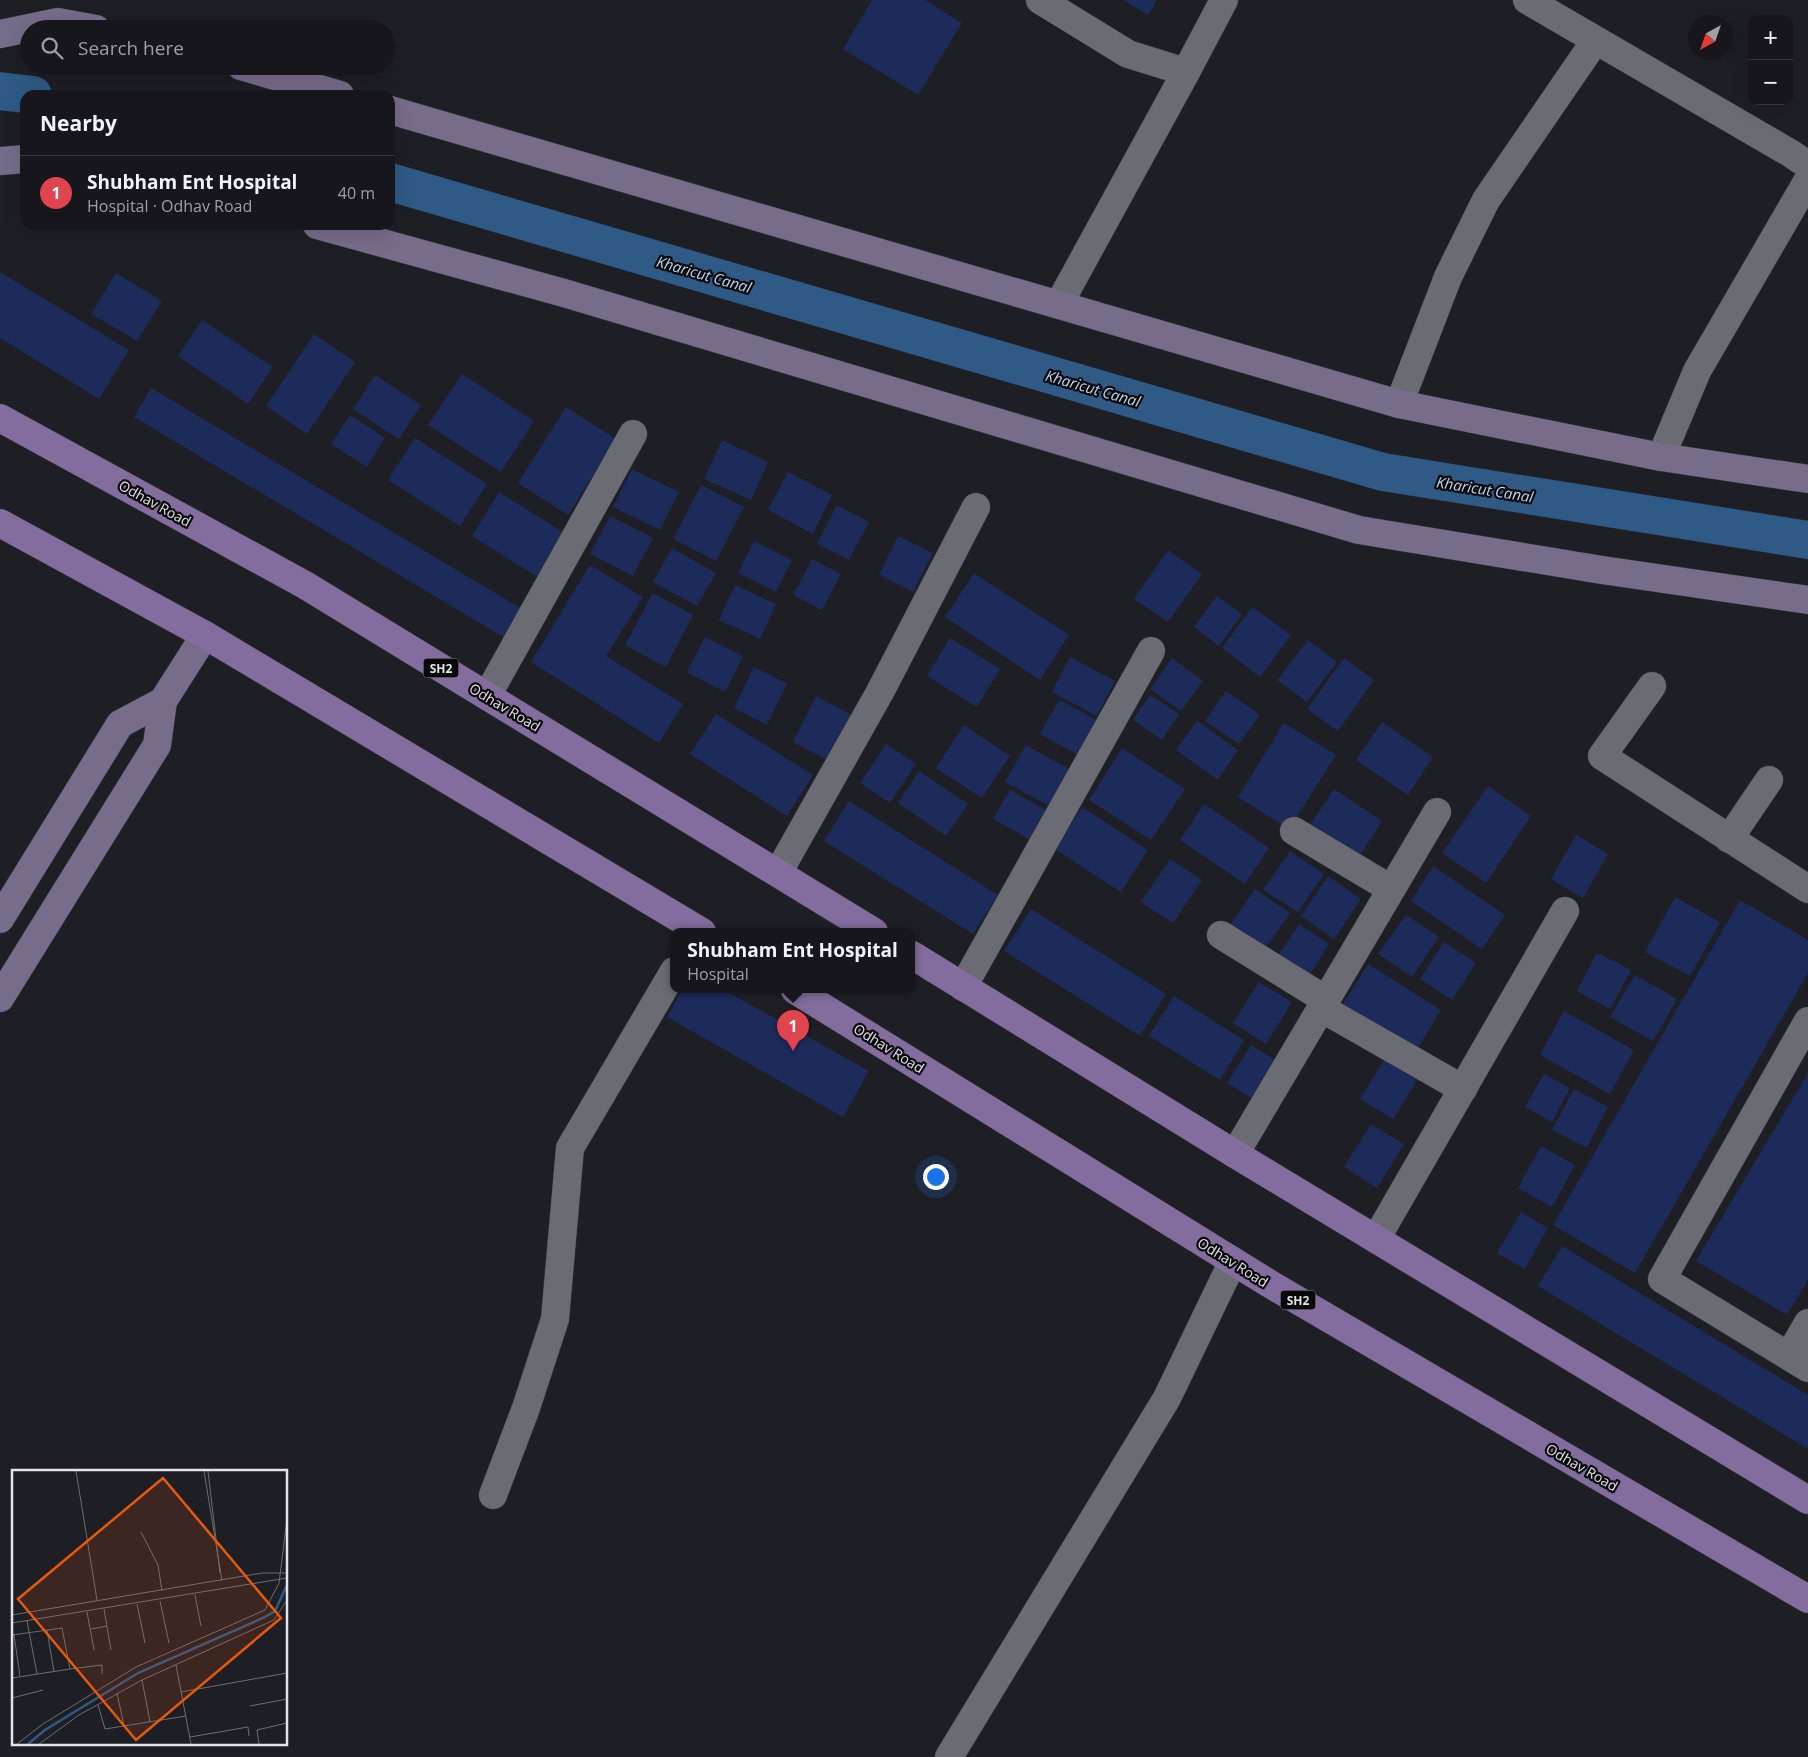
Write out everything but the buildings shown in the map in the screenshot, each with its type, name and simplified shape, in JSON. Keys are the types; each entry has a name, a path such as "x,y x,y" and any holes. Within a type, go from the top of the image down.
{"main road":[{"name":"Odhav Road","path":"0,418 305,585 867,928"},
{"path":"0,523 205,635 694,928"},
{"path":"915,958 1235,1154 1808,1500"},
{"name":"Odhav Road","path":"800,993 1233,1261 1808,1599"}],"street":[{"path":"1040,0 1128,54 1186,72"},
{"path":"1059,304 1224,0"},
{"path":"1527,0 1790,152 1808,165"},
{"path":"0,34 20,30"},
{"path":"1399,404 1448,277 1486,200 1595,40"},
{"path":"272,75 323,90"},
{"path":"395,111 1399,404 1660,457 1808,479"},
{"path":"0,161 20,159"},
{"path":"1660,457 1697,371 1808,180"},
{"path":"335,230 564,293 1359,530 1592,568 1808,600"},
{"path":"487,696 633,434"},
{"path":"778,874 880,692 976,506"},
{"path":"0,998 157,745 163,701 205,635"},
{"path":"963,987 1151,651"},
{"path":"1652,686 1602,756 1808,889"},
{"path":"0,919 120,724 163,701"},
{"path":"1729,839 1769,780"},
{"path":"1235,1154 1437,812"},
{"path":"1294,831 1391,889"},
{"path":"1376,1239 1565,911"},
{"path":"1221,935 1323,1004 1463,1089"},
{"path":"493,1495 526,1408 555,1319 570,1148 670,977"},
{"path":"1808,1021 1662,1279 1798,1362 1808,1323"},
{"path":"949,1757 1167,1398 1233,1261"}],"waterway":[{"name":"Kharicut Canal","path":"0,91 20,93"},
{"name":"Kharicut Canal","path":"395,183 1383,472 1808,540"}],"place":[{"name":"Shubham Ent Hospital","path":"793,1051"}]}
